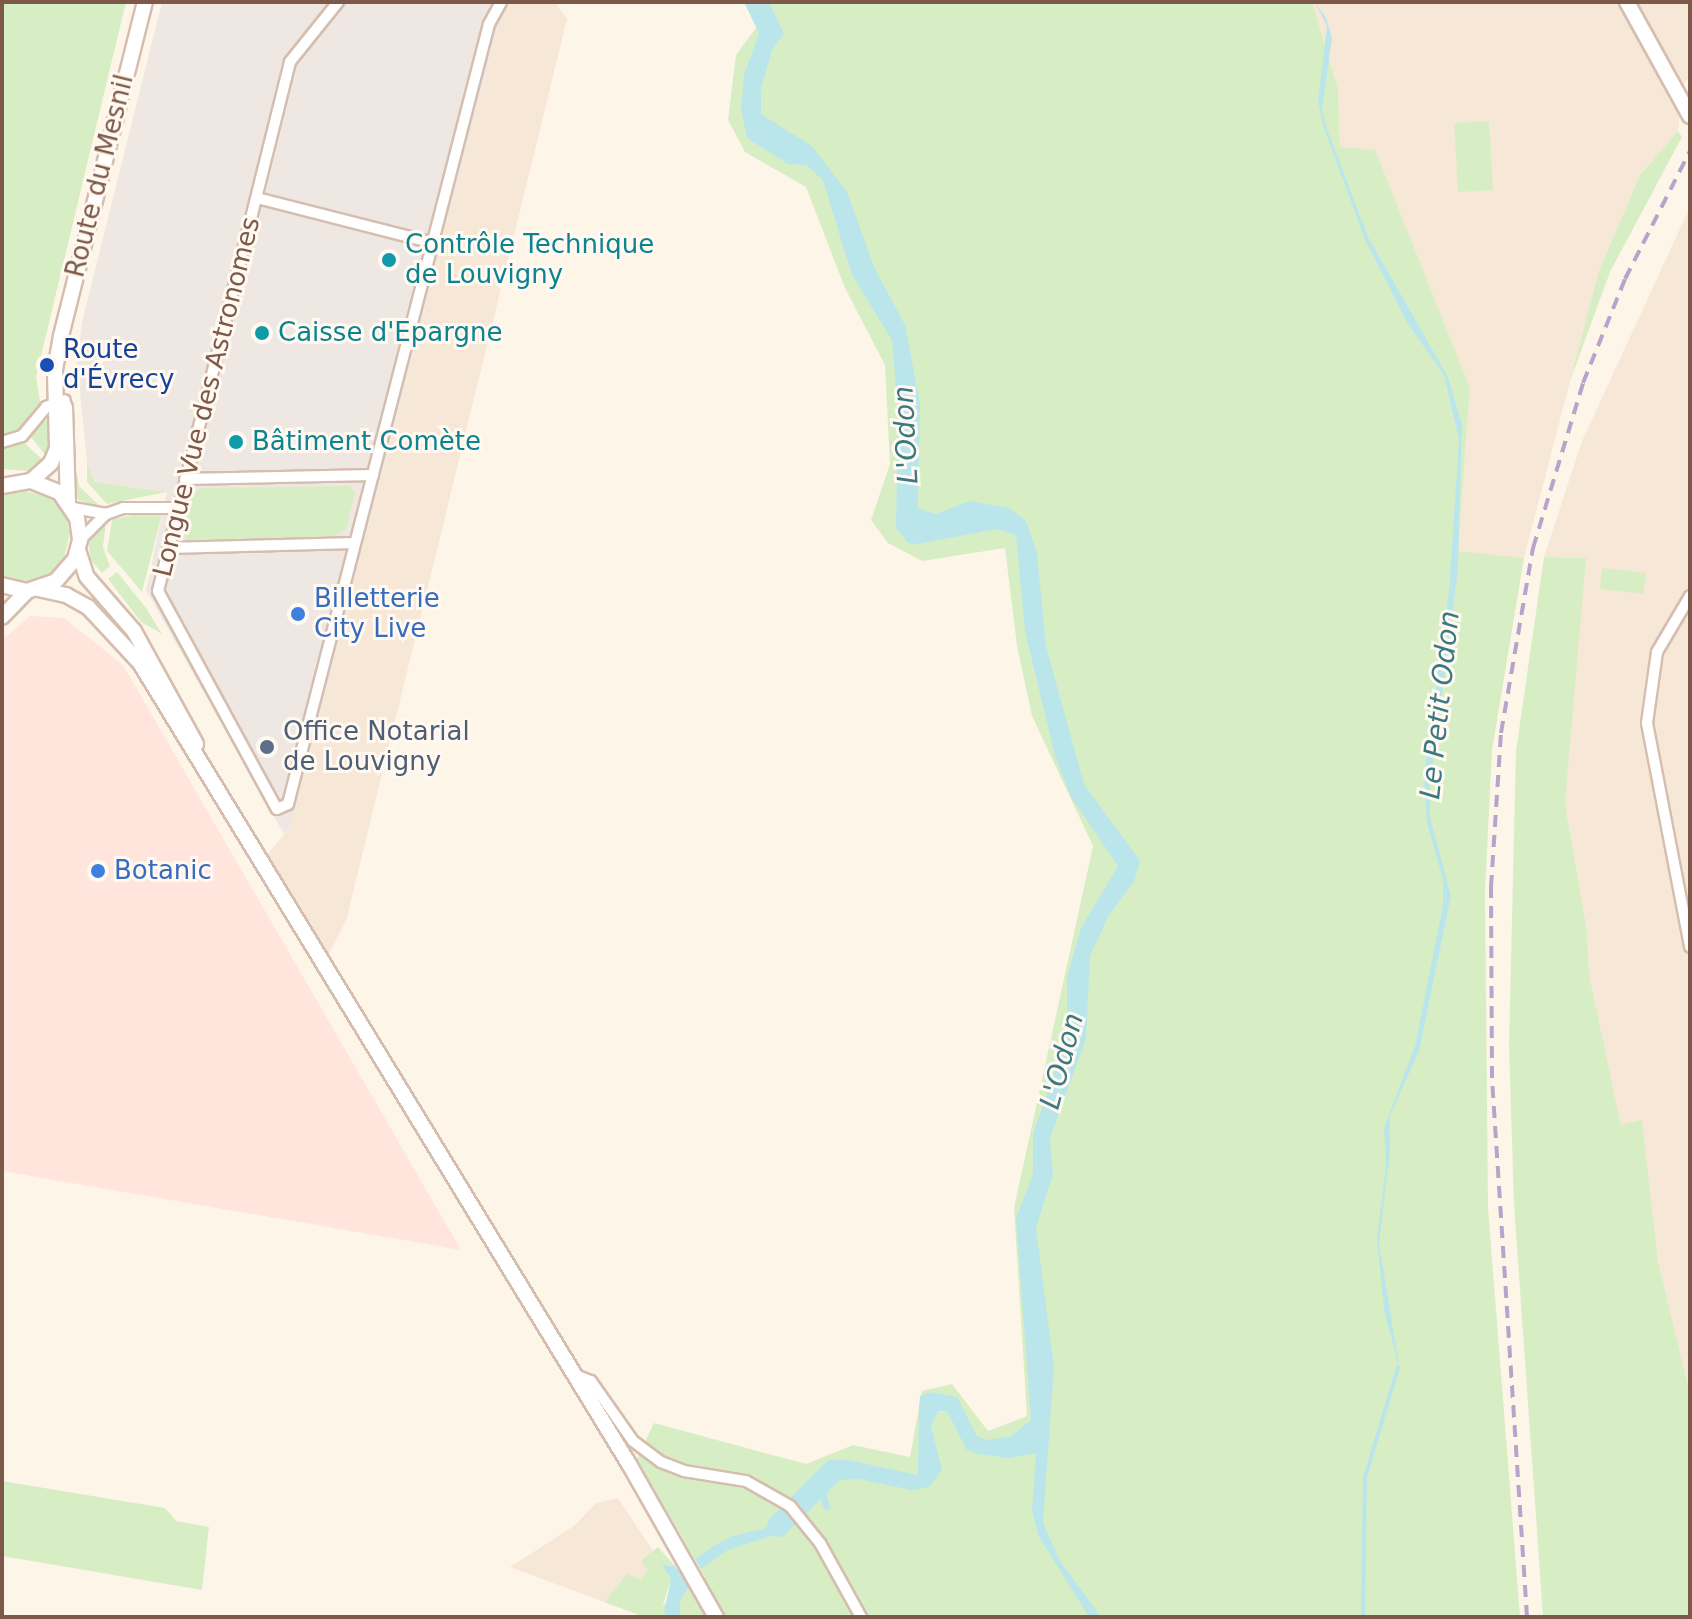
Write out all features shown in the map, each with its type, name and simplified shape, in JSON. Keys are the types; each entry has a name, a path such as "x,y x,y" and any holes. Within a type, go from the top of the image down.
{"main road":[{"name":"Route du Mesnil","path":"145,2 59,351 60,400 70,505 87,577 151,658 206,770"},
{"path":"1627,2 1690,116"},
{"name":"Route du Mesnil","path":"31,481 51,463 57,448 60,400"},
{"path":"5,483 31,481 51,487 70,505"},
{"path":"2,617 33,590 63,575 79,545"},
{"path":"2,585 76,599 126,642 575,1375 716,1617"}],"street":[{"name":"Longue Vue des Astronomes","path":"338,2 290,62 267,141 257,198 158,591 214,685 272,804 284,809 355,543"},
{"path":"168,548 355,543 489,24 501,2"},
{"path":"257,198 433,243"},
{"path":"2,442 22,436 60,400"},
{"path":"185,479 373,475"},
{"path":"70,505 106,514 139,506 178,508"},
{"path":"79,545 106,514"},
{"path":"1690,596 1657,652 1647,723 1690,947"},
{"path":"575,1375 591,1381 633,1441 661,1462 684,1471 746,1481 790,1506 805,1522 861,1617"}],"shaded area":[{"path":"162,2 512,2 501,15 291,826 284,834 146,590 167,492 94,482 87,462 77,362 82,322"},
{"path":"512,2 555,2 567,19 346,921 326,959 267,855 291,826 501,15"},
{"path":"1312,2 1690,2 1690,76 1684,84 1678,131 1640,175 1599,270 1524,558 1458,552 1470,388 1340,147 1338,89"},
{"path":"1690,207 1690,1394 1658,1261 1642,1121 1621,1126 1589,974 1587,930 1565,802 1585,558 1544,557 1582,441"},
{"path":"30,616 64,618 123,665 461,1250 2,1171 2,635 6,637"},
{"path":"618,1498 653,1551 641,1559 647,1571 641,1579 627,1574 604,1602 510,1567 574,1526 596,1503"}],"green space":[{"path":"2,2 126,2 36,377 41,407 28,424 2,438"},
{"path":"752,2 1312,2 1338,89 1340,147 1375,150 1470,388 1458,551 1524,558 1492,750 1485,892 1488,1207 1520,1617 644,1617 604,1602 627,1574 641,1579 647,1571 641,1560 658,1547 675,1566 663,1565 671,1579 663,1605 705,1577 637,1459 654,1423 806,1464 853,1445 910,1457 922,1391 952,1384 988,1431 1027,1416 1014,1208 1093,846 1032,716 1017,646 1005,548 922,561 888,543 871,520 890,464 885,365 845,288 806,187 745,152 728,120 736,55 761,21"},
{"path":"1489,121 1493,190 1458,192 1454,123"},
{"path":"1678,131 1682,137 1610,272 1570,381 1599,270 1640,175"},
{"path":"51,416 54,439 47,457 29,435"},
{"path":"21,440 44,461 28,471 2,469 2,446"},
{"path":"87,462 94,482 167,492 107,504 87,482"},
{"path":"77,473 79,486 102,508 78,500 72,474"},
{"path":"350,486 355,493 346,529 333,537 187,540 182,531 191,495 202,488"},
{"path":"22,490 51,498 65,513 70,533 63,562 49,576 31,582 2,577 2,495"},
{"path":"135,514 162,514 142,592 107,551 112,520"},
{"path":"106,522 103,547 110,566 102,573 91,560 88,541"},
{"path":"1544,557 1586,558 1565,803 1587,930 1589,974 1621,1125 1642,1120 1658,1261 1690,1394 1690,1617 1543,1617 1514,1204 1509,1046 1516,751"},
{"path":"1602,568 1646,573 1643,594 1600,589"},
{"path":"117,572 162,634 141,622 108,579"},
{"path":"2,1481 165,1508 176,1521 209,1527 202,1590 2,1556"}],"water":[{"path":"744,2 769,2 784,34 772,50 761,89 761,114 812,146 847,192 875,269 905,325 920,404 918,508 936,514 969,501 1009,508 1026,521 1037,553 1046,646 1084,784 1140,861 1134,882 1109,915 1090,956 1086,1039 1050,1138 1053,1174 1036,1228 1054,1367 1043,1523 1060,1561 1101,1617 1089,1617 1038,1535 1032,1509 1036,1453 1009,1458 977,1454 966,1449 947,1411 938,1411 931,1426 942,1470 929,1487 911,1490 858,1479 840,1480 826,1491 831,1510 824,1509 815,1481 825,1465 843,1459 918,1475 920,1396 931,1392 957,1397 977,1436 987,1440 1010,1437 1031,1420 1016,1218 1033,1174 1033,1134 1067,1037 1067,977 1081,928 1118,866 1071,797 1055,756 1025,631 1016,535 996,529 917,544 908,543 896,528 898,412 892,340 852,275 823,181 807,165 788,164 747,138 741,109 744,75 759,33"},
{"path":"1315,2 1326,18 1332,38 1322,109 1327,129 1368,237 1448,377 1462,424 1458,569 1430,788 1430,817 1451,896 1419,1051 1390,1116 1390,1152 1379,1243 1400,1371 1384,1310 1377,1238 1386,1167 1384,1128 1415,1046 1443,905 1443,880 1427,823 1424,776 1449,591 1459,440 1444,375 1408,324 1365,240 1323,125 1318,100 1327,26"},
{"path":"787,1512 793,1519 774,1535 728,1550 701,1569 695,1559 732,1536 763,1529"},
{"path":"662,1565 675,1566 690,1585 680,1601 680,1617 667,1617 664,1612 671,1579"}],"waterway":[{"name":"Le Petit Odon","path":"1363,1617 1365,1477 1398,1368"},
{"name":"L'Odon","path":"778,1526 833,1471"}],"railway":[{"path":"1527,1617 1492,1078 1491,887 1501,733 1533,548 1583,383 1625,279 1690,151"}],"place":[{"name":"Contrôle Technique de Louvigny","path":"389,260"},
{"name":"Caisse d'Epargne","path":"262,333"},
{"name":"Route d'Évrecy","path":"47,365"},
{"name":"Bâtiment Comète","path":"236,442"},
{"name":"Billetterie City Live","path":"298,614"},
{"name":"Office Notarial de Louvigny","path":"267,747"},
{"name":"Botanic","path":"98,871"}]}
